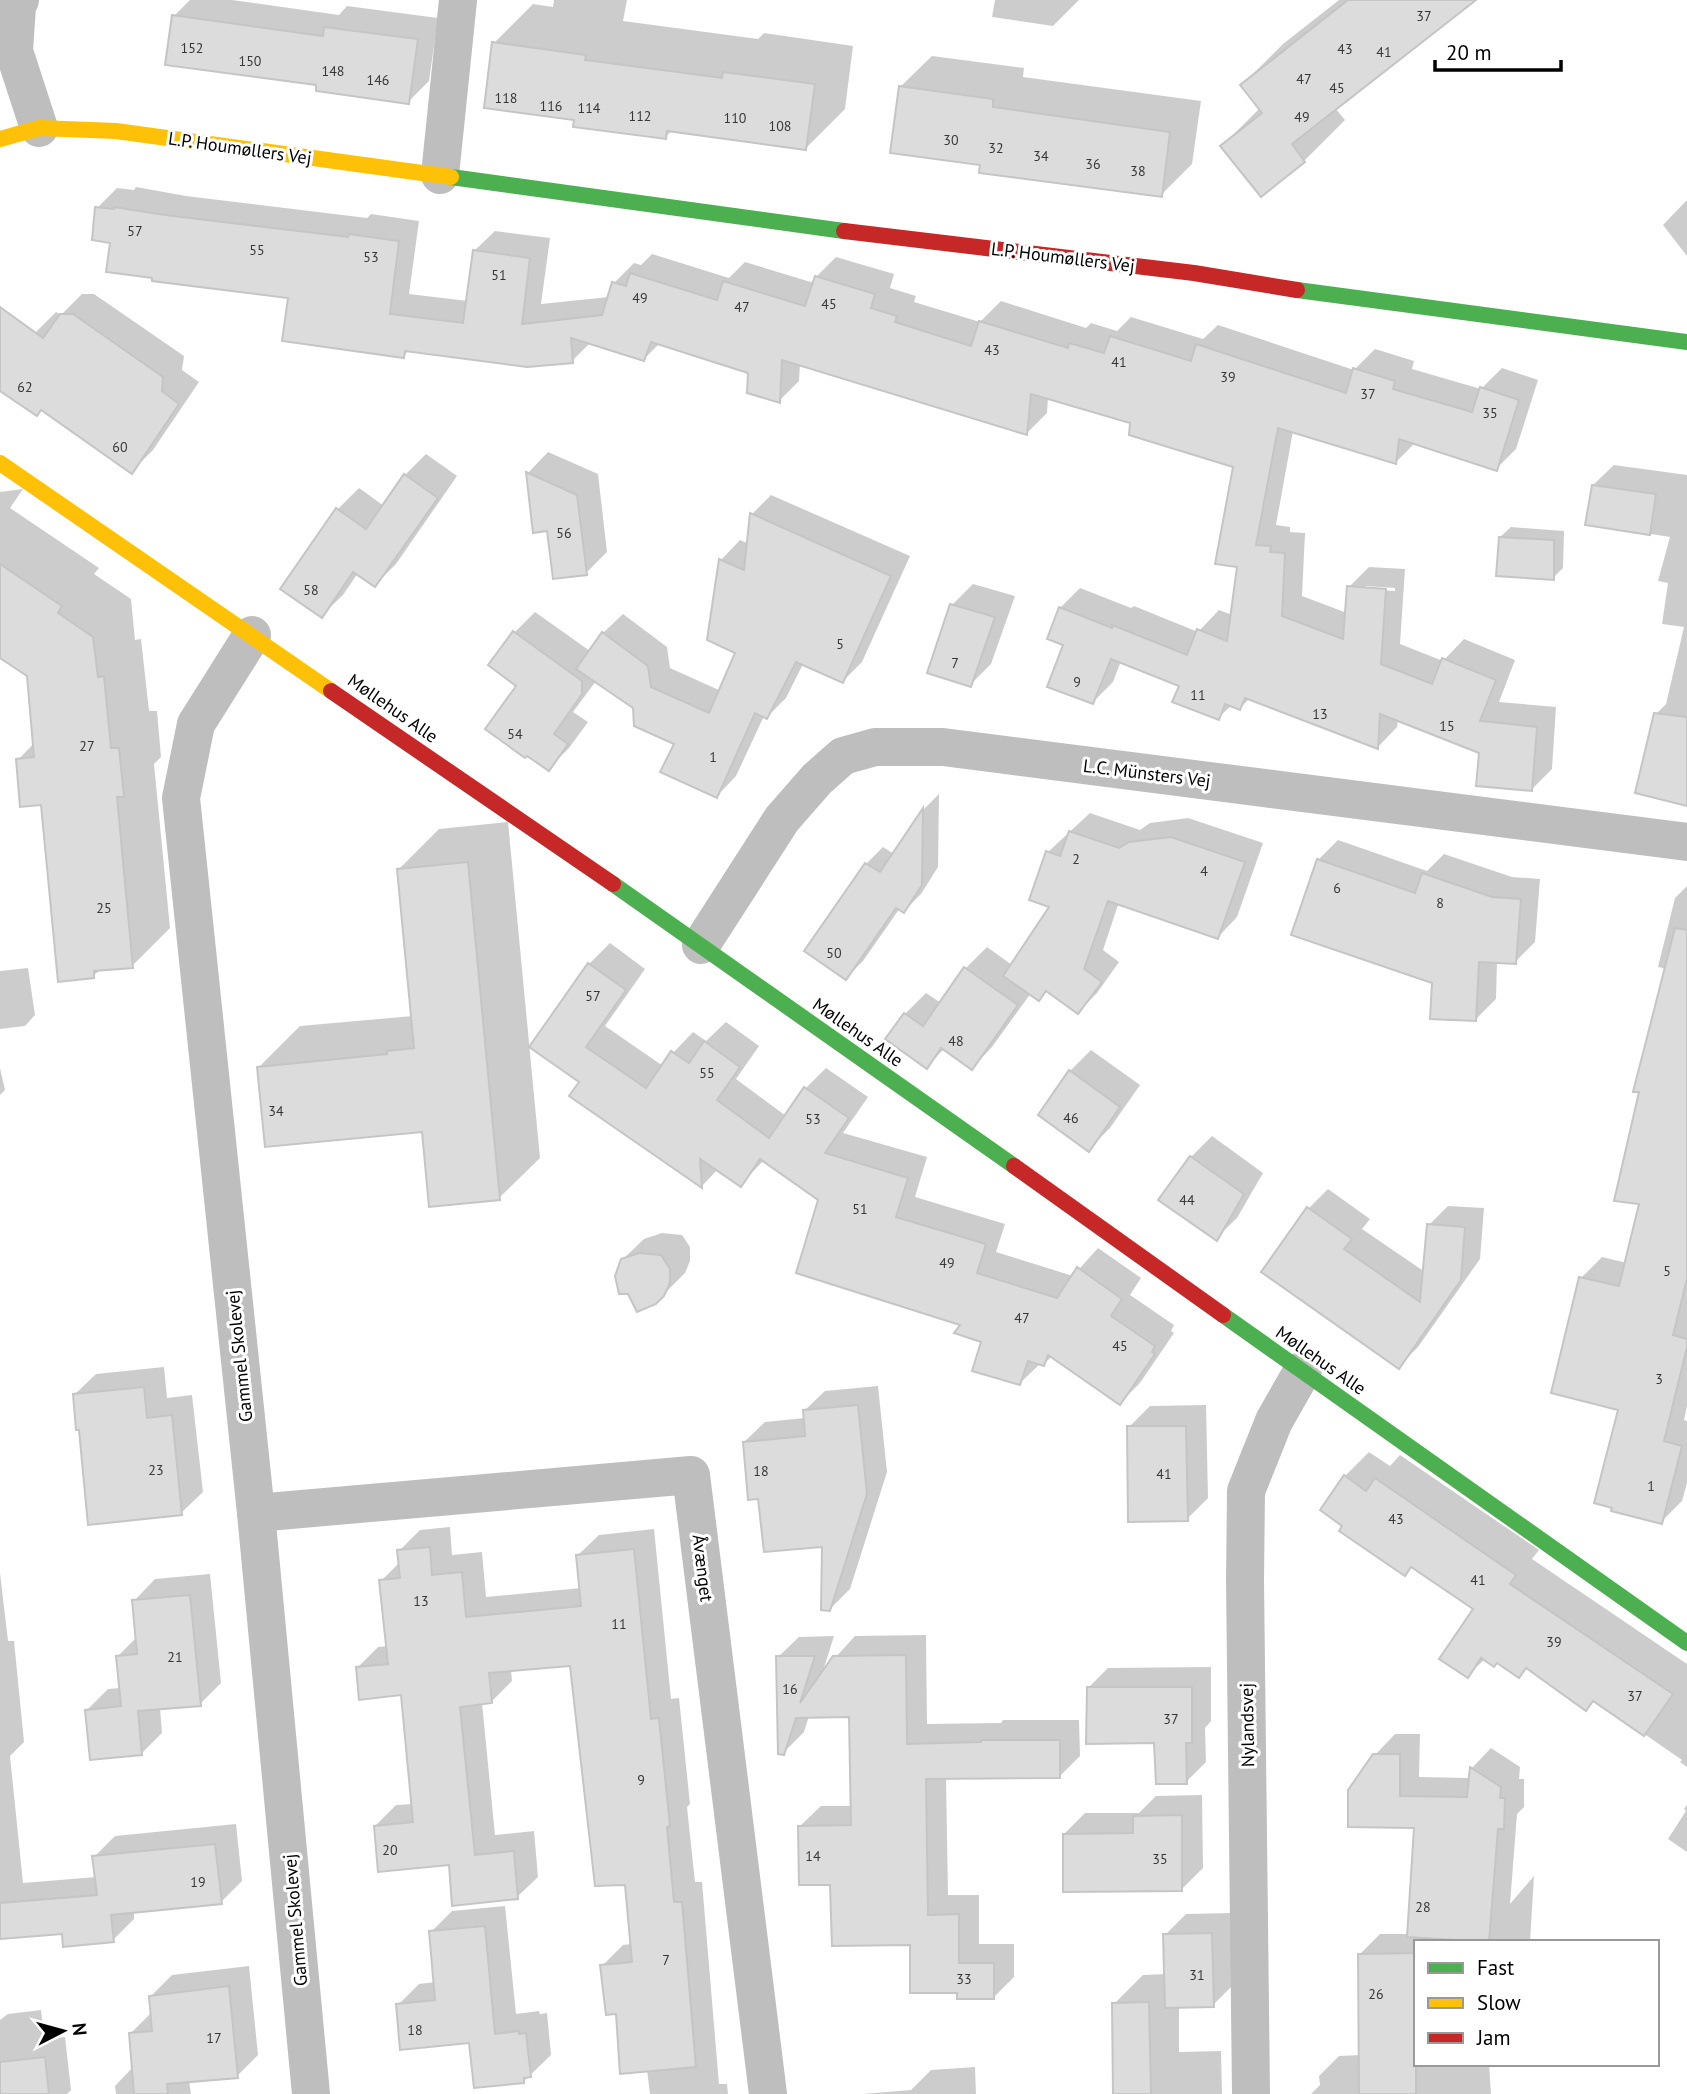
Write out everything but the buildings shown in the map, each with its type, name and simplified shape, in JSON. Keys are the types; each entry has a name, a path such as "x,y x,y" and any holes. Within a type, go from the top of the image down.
{"street":[{"path":"20,0 17,6 14,51 39,128"},
{"path":"440,175 458,0"},
{"name":"L.P. Houmøllers Vej","path":"0,139 39,128 116,131 844,231 1194,273 1296,290 1687,342"},
{"name":"Møllehus Alle","path":"0,463 701,945 1685,1636"},
{"name":"Gammel Skolevej","path":"252,635 196,724 181,798 256,1513 311,2094"},
{"name":"L.C. Münsters Vej","path":"701,945 782,819 817,779 843,756 875,747 943,747 1687,842"},
{"name":"Nylandsvej","path":"1251,2094 1246,1491 1274,1421 1303,1370"},
{"name":"Åvænget","path":"256,1513 691,1475 768,2094"}],"traffic: fast":[{"path":"451,177 844,231"},
{"path":"1297,290 1687,342"},
{"path":"613,884 1014,1166"},
{"path":"1223,1315 1687,1643"}],"traffic: slow":[{"path":"0,139 39,128 116,131 451,177"},
{"path":"0,463 331,691"}],"traffic: jam":[{"path":"844,231 1194,273 1297,290"},
{"path":"331,691 613,884"},
{"path":"1014,1166 1223,1315"}]}
